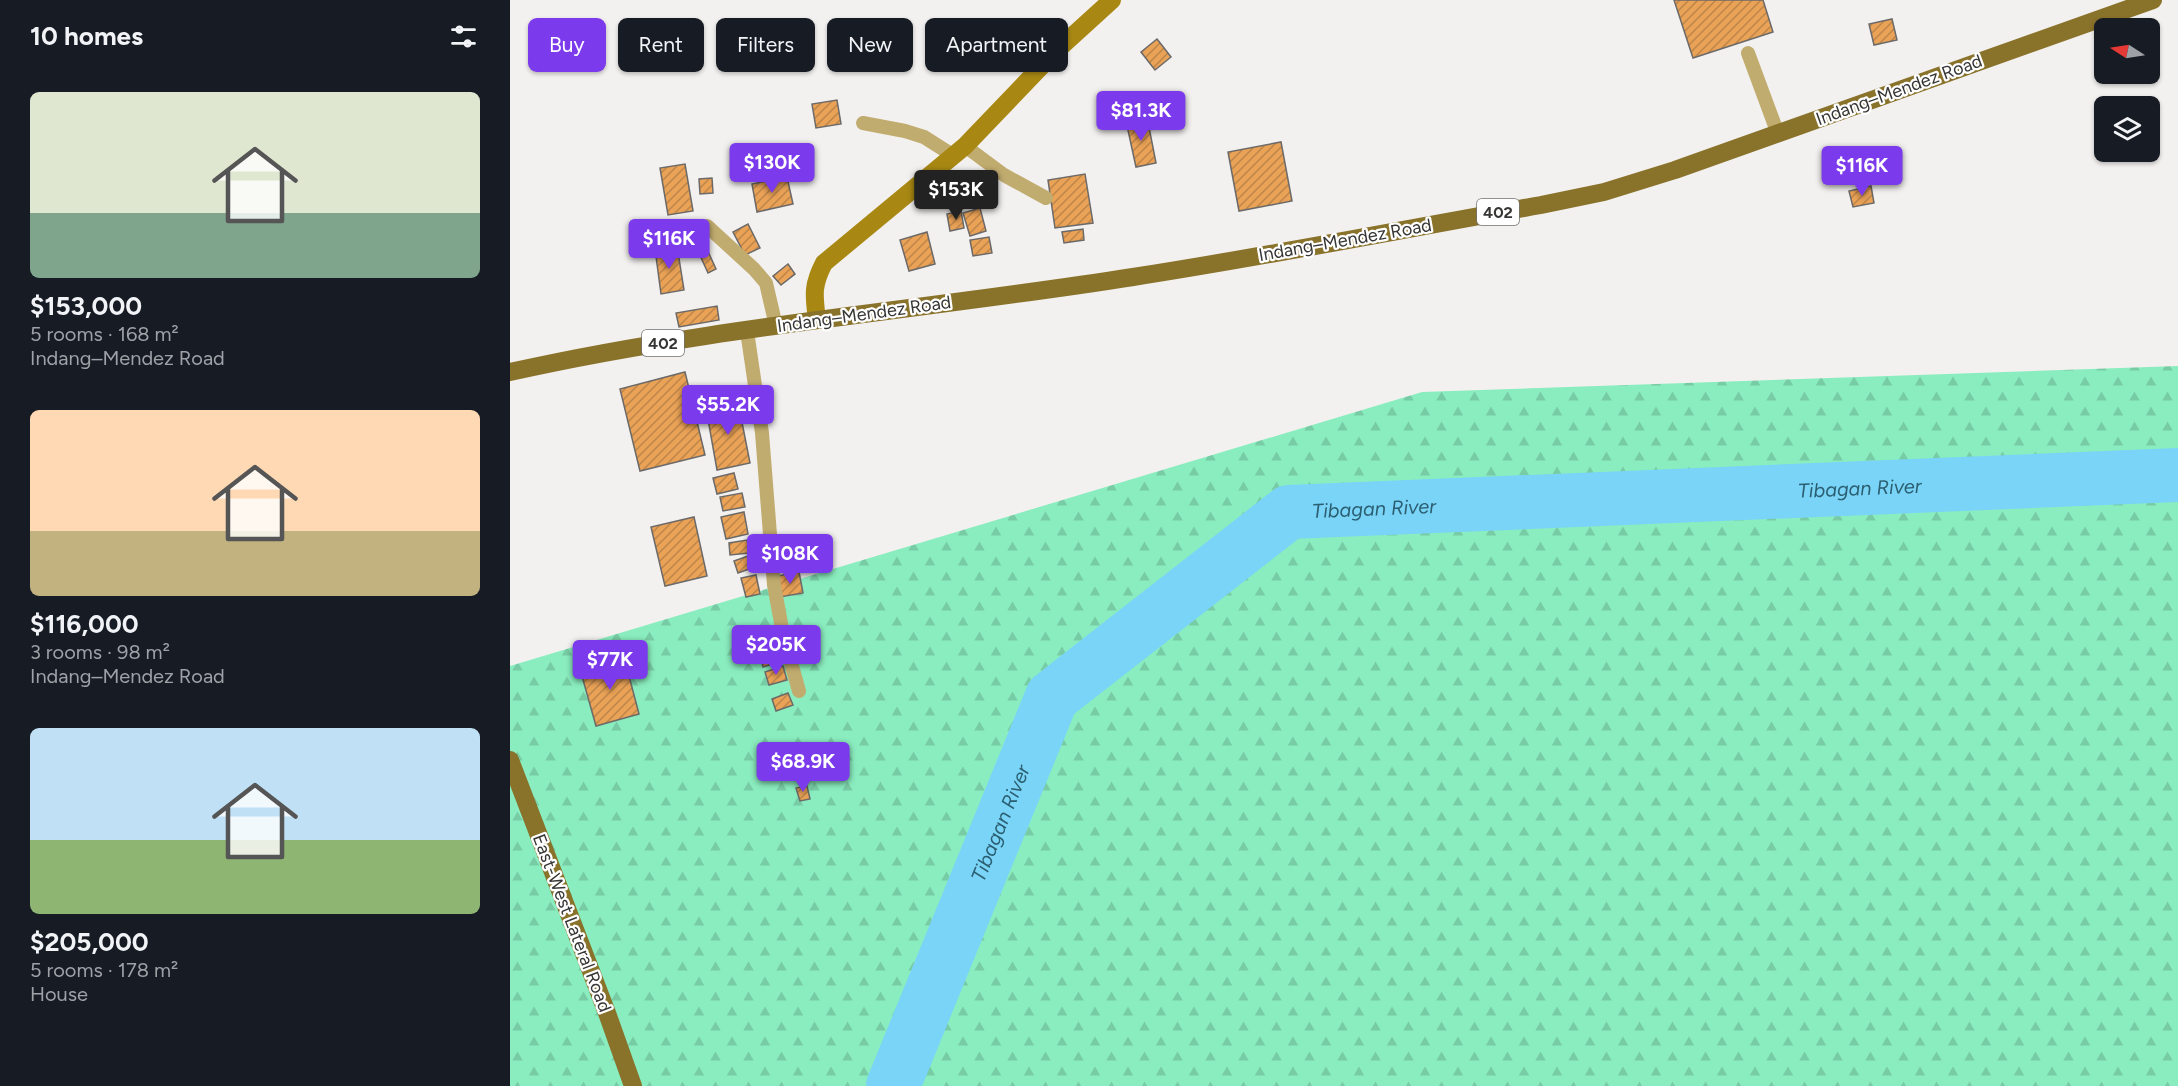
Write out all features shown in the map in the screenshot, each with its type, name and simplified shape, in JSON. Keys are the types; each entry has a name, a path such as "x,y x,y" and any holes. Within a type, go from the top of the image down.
{"main road":[{"name":"Indang–Mendez Road","path":"510,372 570,358 776,326 1132,277 1604,192 1778,134 2153,0"},
{"name":"East-West Lateral Road","path":"510,760 608,1013 633,1086"}],"street":[{"path":"817,320 814,299 815,280 824,263 960,151 1056,51 1112,0"}],"lane":[{"path":"1748,53 1778,134"},
{"path":"863,123 905,131 960,151 1046,198"},
{"path":"706,226 754,269 766,284 776,326"},
{"path":"747,331 762,434 774,585 783,634 799,691"}],"green space":[{"path":"2178,366 2178,1086 510,1086 510,666 1422,392"}],"building":[{"path":"1674,0 1763,0 1773,32 1693,58"},
{"path":"1892,19 1897,40 1874,45 1869,24"},
{"path":"1157,39 1171,57 1155,70 1141,52"},
{"path":"837,100 841,124 816,128 812,104"},
{"path":"1147,117 1156,163 1136,167 1126,121"},
{"path":"1281,142 1292,201 1239,211 1228,152"},
{"path":"685,164 693,211 668,215 660,168"},
{"path":"1085,174 1093,223 1055,228 1048,180"},
{"path":"787,177 793,204 757,212 752,184"},
{"path":"712,178 713,193 700,194 699,179"},
{"path":"1871,186 1874,203 1853,207 1849,191"},
{"path":"980,208 986,231 970,236 963,213"},
{"path":"961,211 964,228 950,231 947,214"},
{"path":"748,224 760,248 745,255 733,232"},
{"path":"1083,229 1084,240 1064,243 1062,232"},
{"path":"927,232 935,264 909,271 900,240"},
{"path":"701,236 716,269 708,273 693,240"},
{"path":"989,237 992,253 973,256 970,240"},
{"path":"677,246 684,290 661,294 655,249"},
{"path":"788,264 795,274 781,285 773,276"},
{"path":"717,306 719,320 679,327 676,313"},
{"path":"685,372 705,455 640,471 620,389"},
{"path":"738,402 750,463 717,470 706,408"},
{"path":"734,473 738,489 717,494 713,478"},
{"path":"742,493 745,507 723,511 720,497"},
{"path":"744,512 748,534 726,539 721,517"},
{"path":"694,517 707,576 665,586 651,527"},
{"path":"747,540 749,553 730,555 729,543"},
{"path":"748,556 752,568 738,573 734,561"},
{"path":"799,572 803,593 780,597 777,576"},
{"path":"756,575 760,594 746,597 741,578"},
{"path":"779,649 782,661 763,667 760,654"},
{"path":"624,657 639,714 596,726 580,669"},
{"path":"783,666 787,680 769,685 765,672"},
{"path":"788,693 793,705 776,711 772,699"},
{"path":"807,786 810,799 800,801 796,788"}],"waterway":[{"name":"Tibagan River","path":"893,1086 1052,697 1289,512 2178,475"}]}
